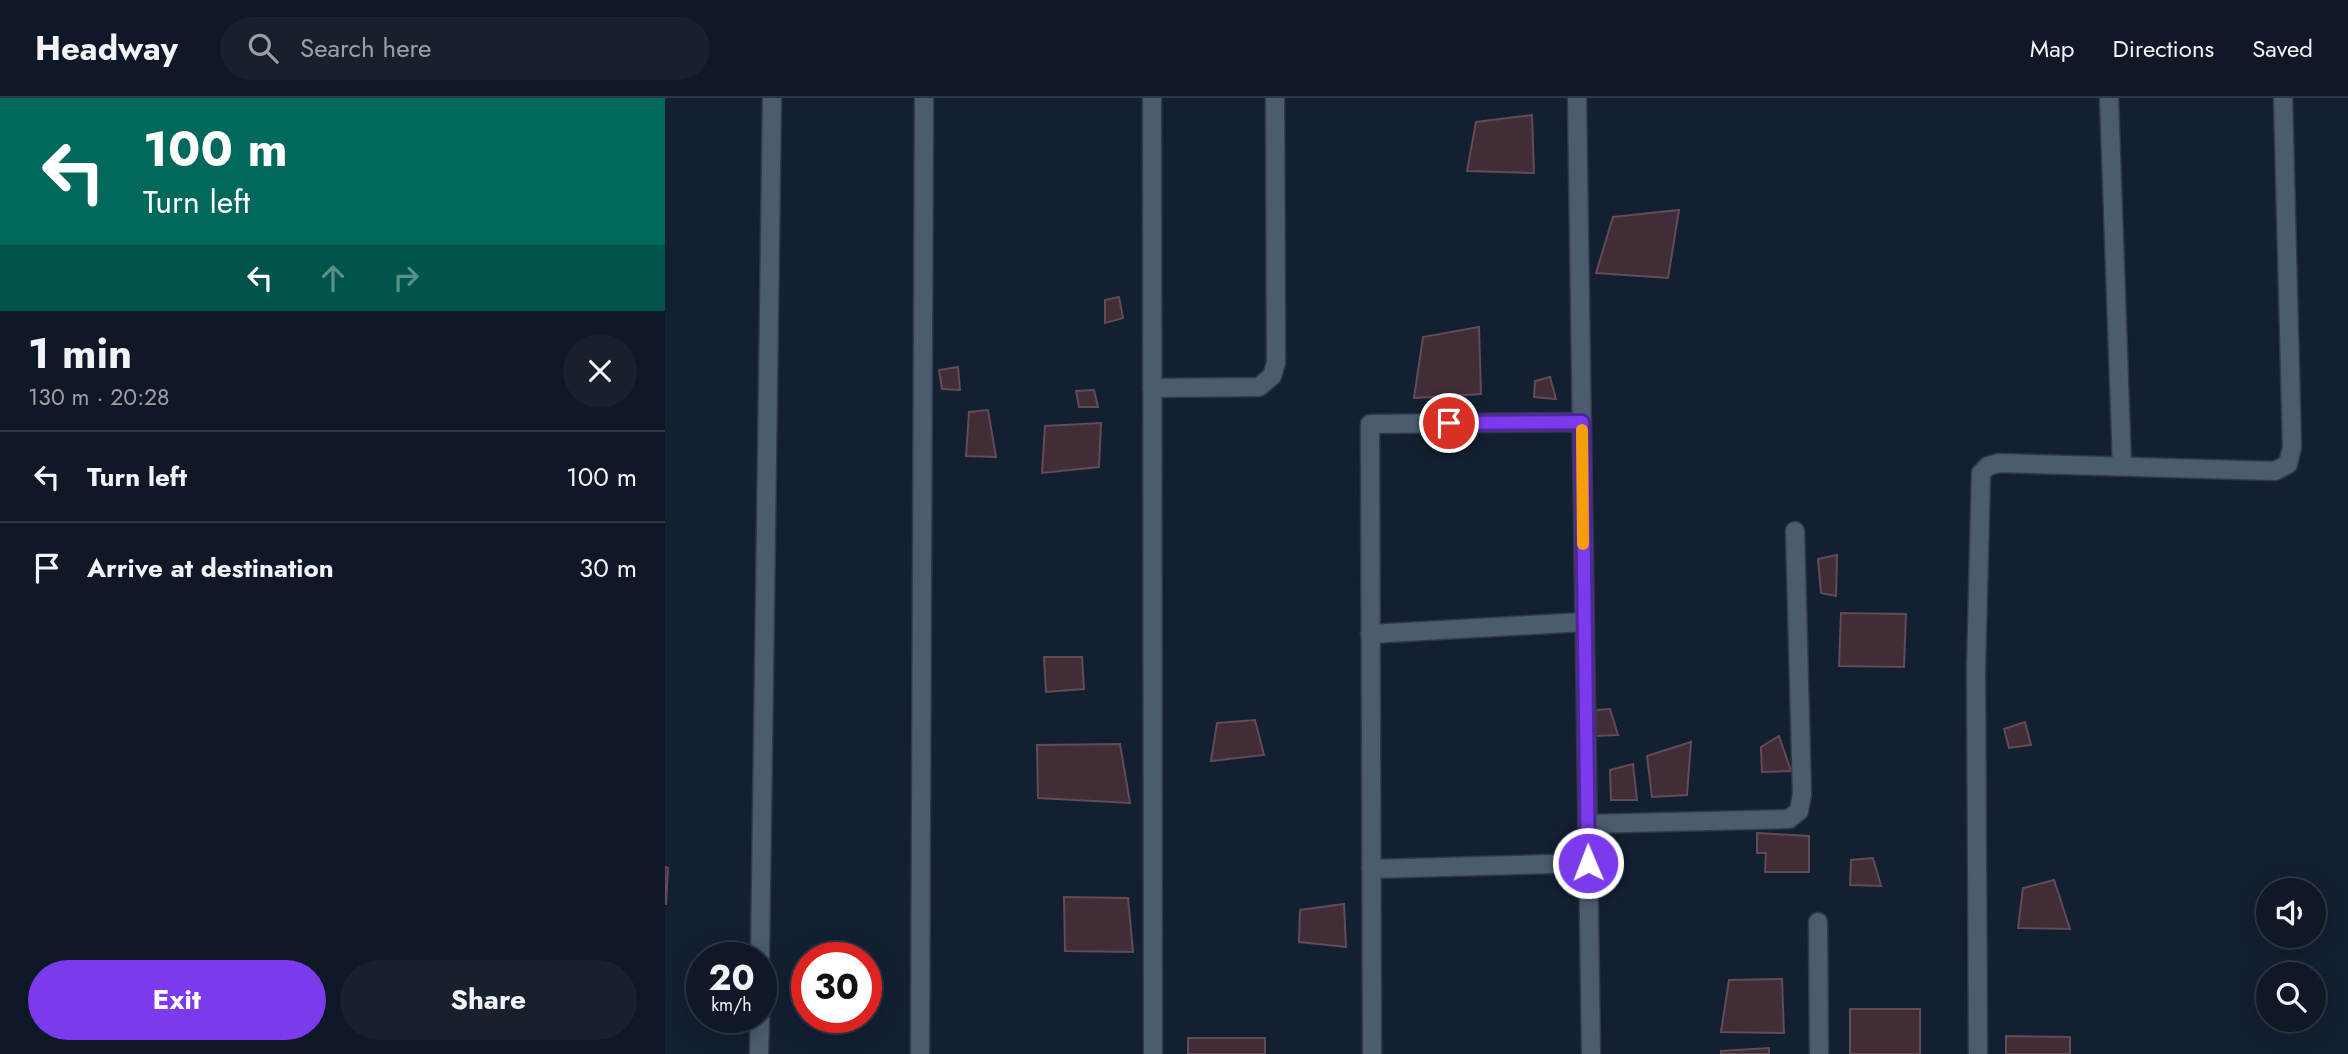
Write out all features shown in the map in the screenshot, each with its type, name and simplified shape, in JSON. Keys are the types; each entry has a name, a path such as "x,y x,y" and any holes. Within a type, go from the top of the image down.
{"street":[{"path":"760,942 772,98"},
{"path":"920,1054 924,98"},
{"path":"1152,98 1153,1054"},
{"path":"1152,388 1259,387 1272,376 1276,363 1275,98"},
{"path":"1577,98 1591,1054"},
{"path":"2109,98 2122,466"},
{"path":"1977,1054 1976,669 1981,473 1988,466 1999,463 2275,471 2288,464 2292,447 2283,98"},
{"path":"1372,1054 1370,424 1582,422"},
{"path":"1588,824 1789,818 1799,811 1802,794 1795,531"},
{"path":"1370,634 1584,622"},
{"path":"1371,869 1588,863"},
{"path":"1818,922 1819,1054"},
{"path":"759,1054 760,1033"}],"building":[{"path":"1532,115 1534,173 1467,171 1476,122"},
{"path":"1679,210 1668,278 1596,273 1613,217"},
{"path":"1119,297 1123,318 1105,323 1105,300"},
{"path":"1479,327 1481,394 1414,398 1423,337"},
{"path":"958,367 960,390 942,389 939,370"},
{"path":"1550,377 1556,399 1534,397 1535,381"},
{"path":"1094,390 1098,407 1079,407 1076,391"},
{"path":"988,410 996,457 966,456 969,412"},
{"path":"1101,423 1099,467 1042,473 1045,426"},
{"path":"1837,555 1836,596 1821,593 1818,559"},
{"path":"1841,613 1906,614 1904,667 1839,666"},
{"path":"1044,657 1082,657 1084,689 1046,692"},
{"path":"1610,709 1618,735 1595,736 1596,710"},
{"path":"1255,720 1264,755 1211,761 1217,723"},
{"path":"2025,722 2031,745 2009,748 2004,729"},
{"path":"1779,736 1791,771 1762,772 1761,747"},
{"path":"1691,742 1687,795 1652,797 1647,756"},
{"path":"1120,744 1130,803 1038,798 1037,745"},
{"path":"1633,764 1637,800 1611,800 1610,770"},
{"path":"1757,833 1809,836 1809,872 1765,872 1766,853 1757,853"},
{"path":"1873,858 1881,886 1850,885 1851,860"},
{"path":"665,867 668,868 666,904 665,904"},
{"path":"2054,880 2070,929 2018,928 2023,888"},
{"path":"1064,897 1128,898 1133,952 1065,951"},
{"path":"1344,904 1346,947 1299,942 1300,910"},
{"path":"1782,979 1784,1033 1721,1032 1729,980"},
{"path":"1850,1009 1920,1009 1920,1054 1850,1054"},
{"path":"2006,1036 2070,1037 2070,1054 2006,1054"},
{"path":"1188,1038 1265,1038 1265,1054 1188,1054"},
{"path":"1769,1048 1769,1054 1721,1054 1721,1051"}],"slow traffic":[{"path":"1582,430 1583,544"}],"route":[{"path":"1449,423 1582,422 1588,863"}]}
